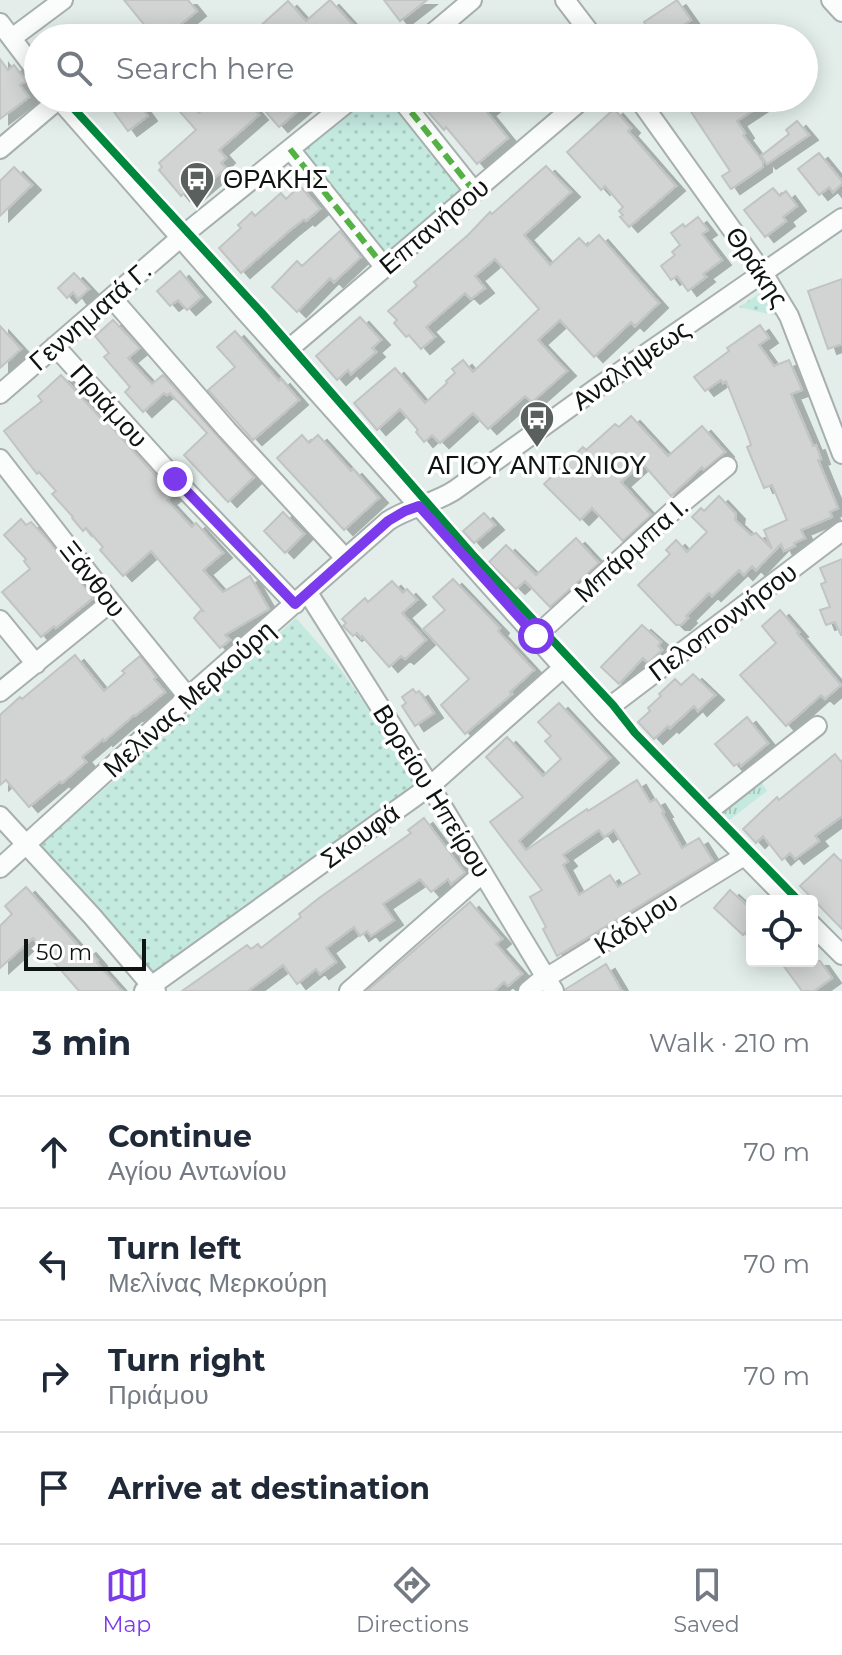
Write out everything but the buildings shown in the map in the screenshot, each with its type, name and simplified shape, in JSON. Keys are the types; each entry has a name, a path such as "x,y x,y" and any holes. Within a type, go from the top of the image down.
{"street":[{"path":"31,24 63,0"},
{"path":"444,24 472,0"},
{"path":"565,0 583,24"},
{"path":"831,0 842,12"},
{"path":"0,23 24,54"},
{"path":"12,38 24,29"},
{"path":"0,149 43,112"},
{"path":"69,112 603,712 783,895"},
{"name":"Γεννηματά Γ.","path":"0,394 180,238 336,112"},
{"path":"411,112 474,191"},
{"name":"Επτανήσου","path":"283,354 567,112"},
{"name":"Θράκης","path":"648,112 763,273 789,316 842,454"},
{"path":"290,149 385,268"},
{"name":"Αναλήψεως","path":"419,506 443,498 455,490 842,218"},
{"path":"112,298 227,430 345,558"},
{"name":"Πριάμου","path":"55,346 175,479 301,599"},
{"name":"Ξάνθου","path":"0,459 188,697"},
{"name":"Μπάρμπα Ι.","path":"536,636 675,509 727,466"},
{"name":"Μελίνας Μερκούρη","path":"0,868 345,558 396,516 419,506"},
{"name":"Πελοποννήσου","path":"603,712 842,531"},
{"name":"Βορείου Ηπείρου","path":"301,599 430,786 550,983"},
{"path":"0,692 111,602"},
{"path":"0,620 36,664"},
{"name":"Σκουφά","path":"151,989 430,786 564,667"},
{"path":"705,814 817,726"},
{"path":"0,816 92,916 151,989"},
{"name":"Κάδμου","path":"528,991 550,983 563,968 744,856"},
{"path":"349,991 483,873"},
{"path":"818,931 842,955"}],"green space":[{"path":"350,112 402,112 465,191 388,258 301,151"},
{"path":"763,291 777,316 739,307"},
{"path":"296,618 339,667 416,777 425,778 153,976 39,847"},
{"path":"762,783 767,791 727,822 720,815"}],"marked path":[{"path":"411,112 474,191"},
{"path":"290,149 385,268"}],"cycle path":[{"path":"77,112 261,312 472,554 613,705 635,733 793,895"}],"place":[{"name":"ΘΡΑΚΗΣ","path":"197,210"},
{"name":"ΑΓΙΟΥ ΑΝΤΩΝΙΟΥ","path":"537,449"}],"route":[{"path":"175,479 295,604 388,521 419,506 536,636"}]}
